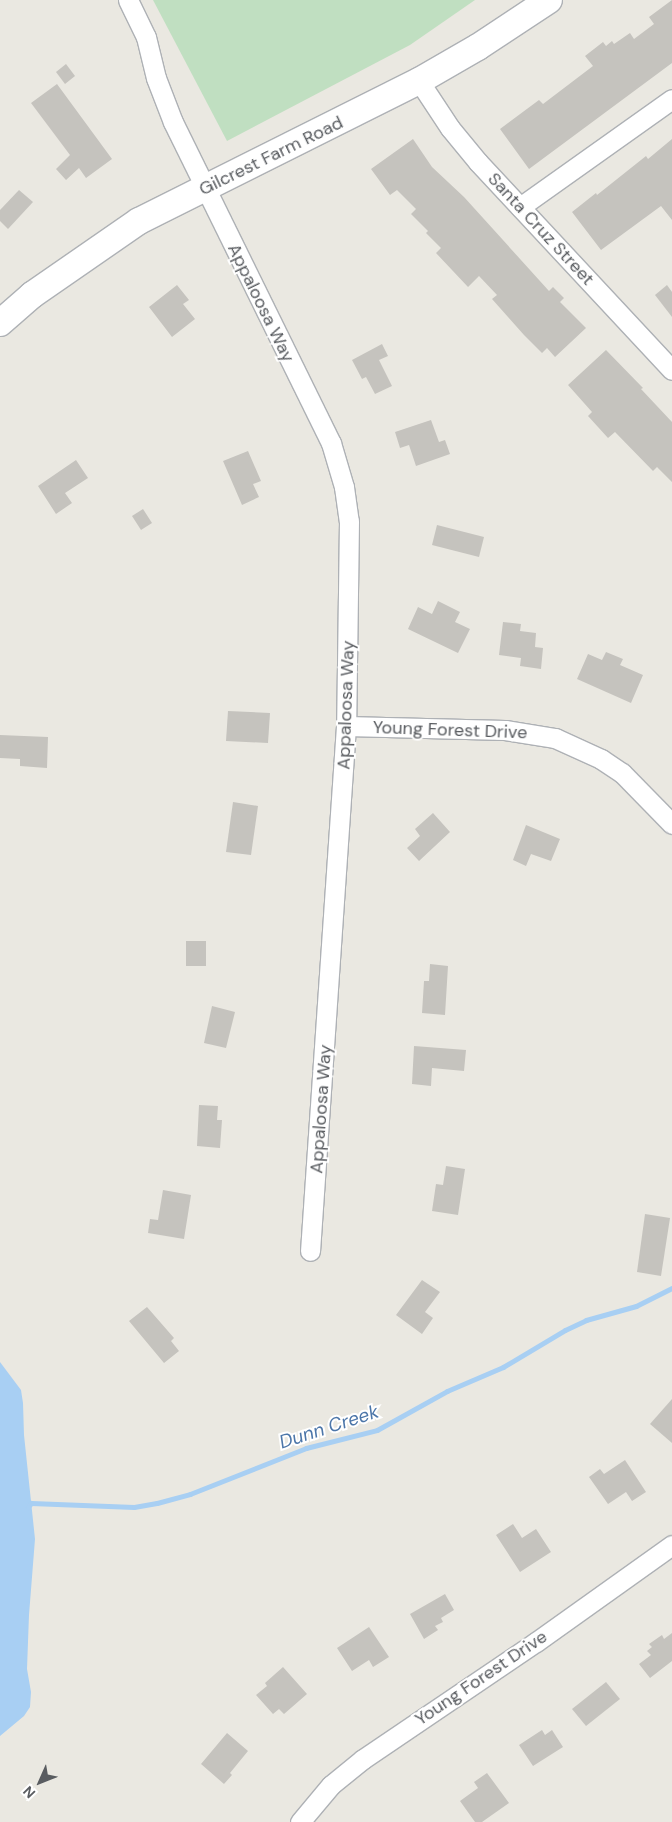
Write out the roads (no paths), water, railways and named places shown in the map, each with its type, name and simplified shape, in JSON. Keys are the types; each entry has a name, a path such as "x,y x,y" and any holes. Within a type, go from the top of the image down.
{"main road":[{"name":"Gilcrest Farm Road","path":"0,323 32,295 139,221 419,81 478,47 549,0"}],"street":[{"name":"Appaloosa Way","path":"128,0 146,37 156,78 173,122 197,167 204,189 330,443 340,472 349,521 346,726 310,1251"},
{"name":"Santa Cruz Street","path":"419,81 450,128 478,162 672,370"},
{"path":"520,207 672,99"},
{"name":"Young Forest Drive","path":"346,726 505,730 555,738 601,759 622,773 672,824"},
{"name":"Young Forest Drive","path":"300,1822 331,1785 363,1758 536,1642 672,1546"}],"water":[{"path":"0,1362 21,1390 35,1539 27,1669 31,1692 30,1707 24,1716 0,1736"}],"waterway":[{"name":"Dunn Creek","path":"28,1507 31,1503 134,1507 190,1494 306,1448 377,1430 447,1391 503,1367 565,1330 586,1320 636,1306 672,1288"}]}
